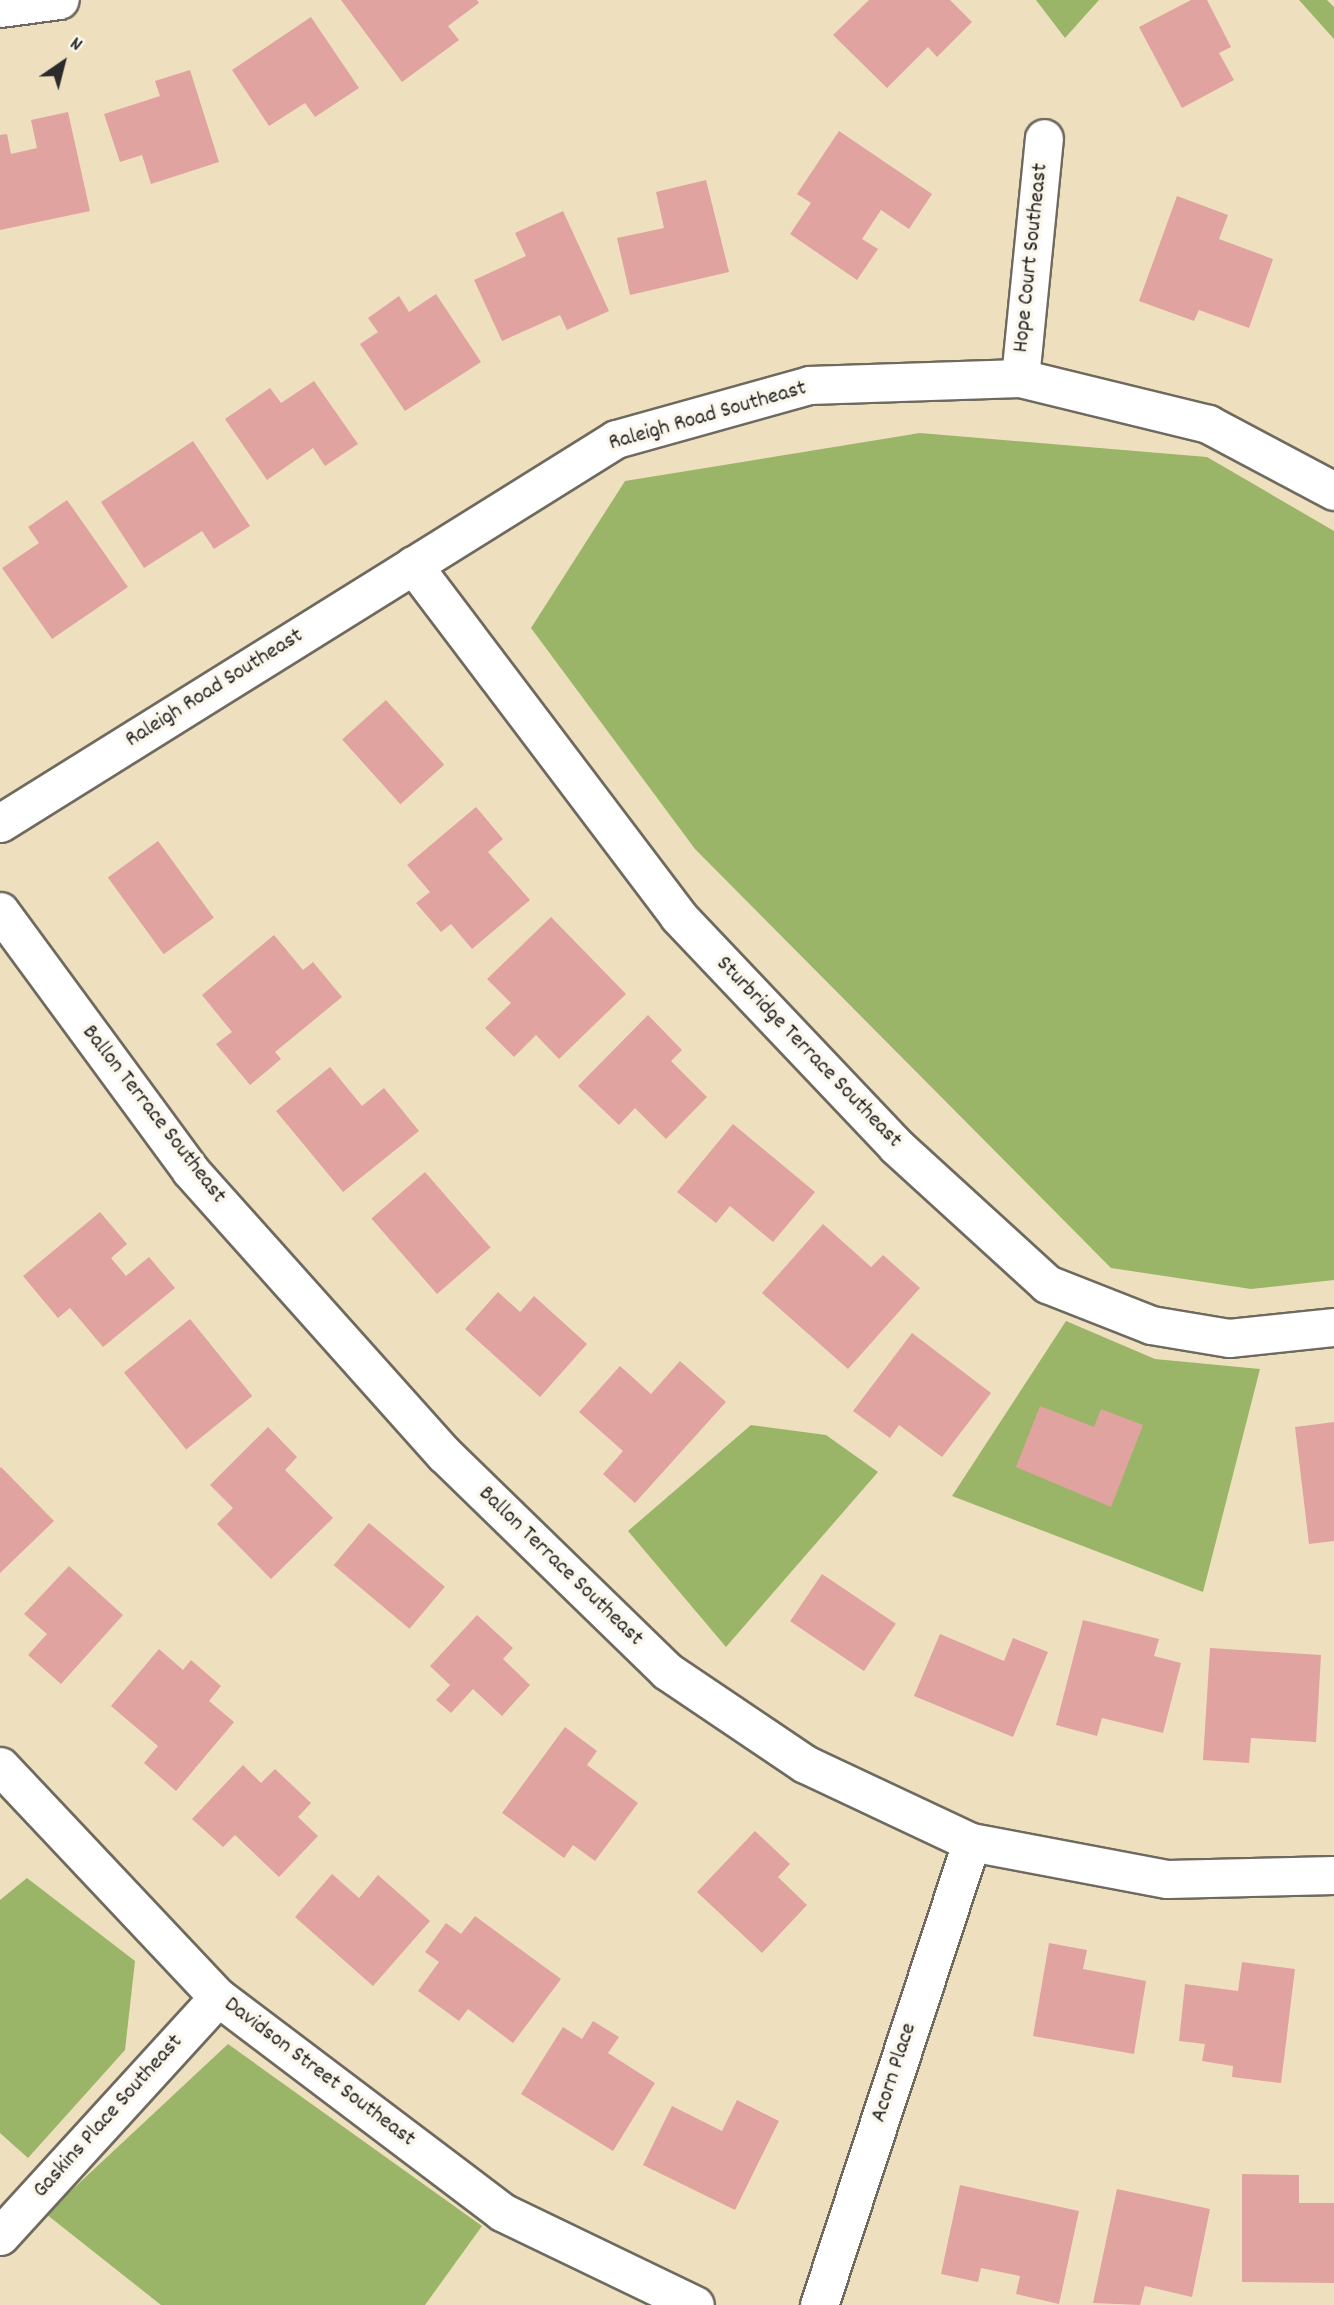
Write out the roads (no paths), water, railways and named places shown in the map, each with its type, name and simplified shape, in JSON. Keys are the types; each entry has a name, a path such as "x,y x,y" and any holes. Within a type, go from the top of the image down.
{"street":[{"path":"0,8 59,0"},
{"name":"Hope Court Southeast","path":"1020,378 1044,138"},
{"name":"Raleigh Road Southeast","path":"0,823 615,439 809,385 1020,378 1208,424 1334,491"},
{"name":"Sturbridge Terrace Southeast","path":"413,565 678,916 896,1146 1047,1284 1151,1325 1229,1338 1334,1327"},
{"name":"Ballon Terrace Southeast","path":"0,911 190,1170 445,1455 667,1671 805,1764 971,1842 1167,1878 1334,1874"},
{"name":"Davidson Street Southeast","path":"0,1766 218,1997 502,2212 695,2305"},
{"name":"Acorn Place","path":"819,2305 971,1842"},
{"name":"Gaskins Place Southeast","path":"0,2236 218,1997"}]}
